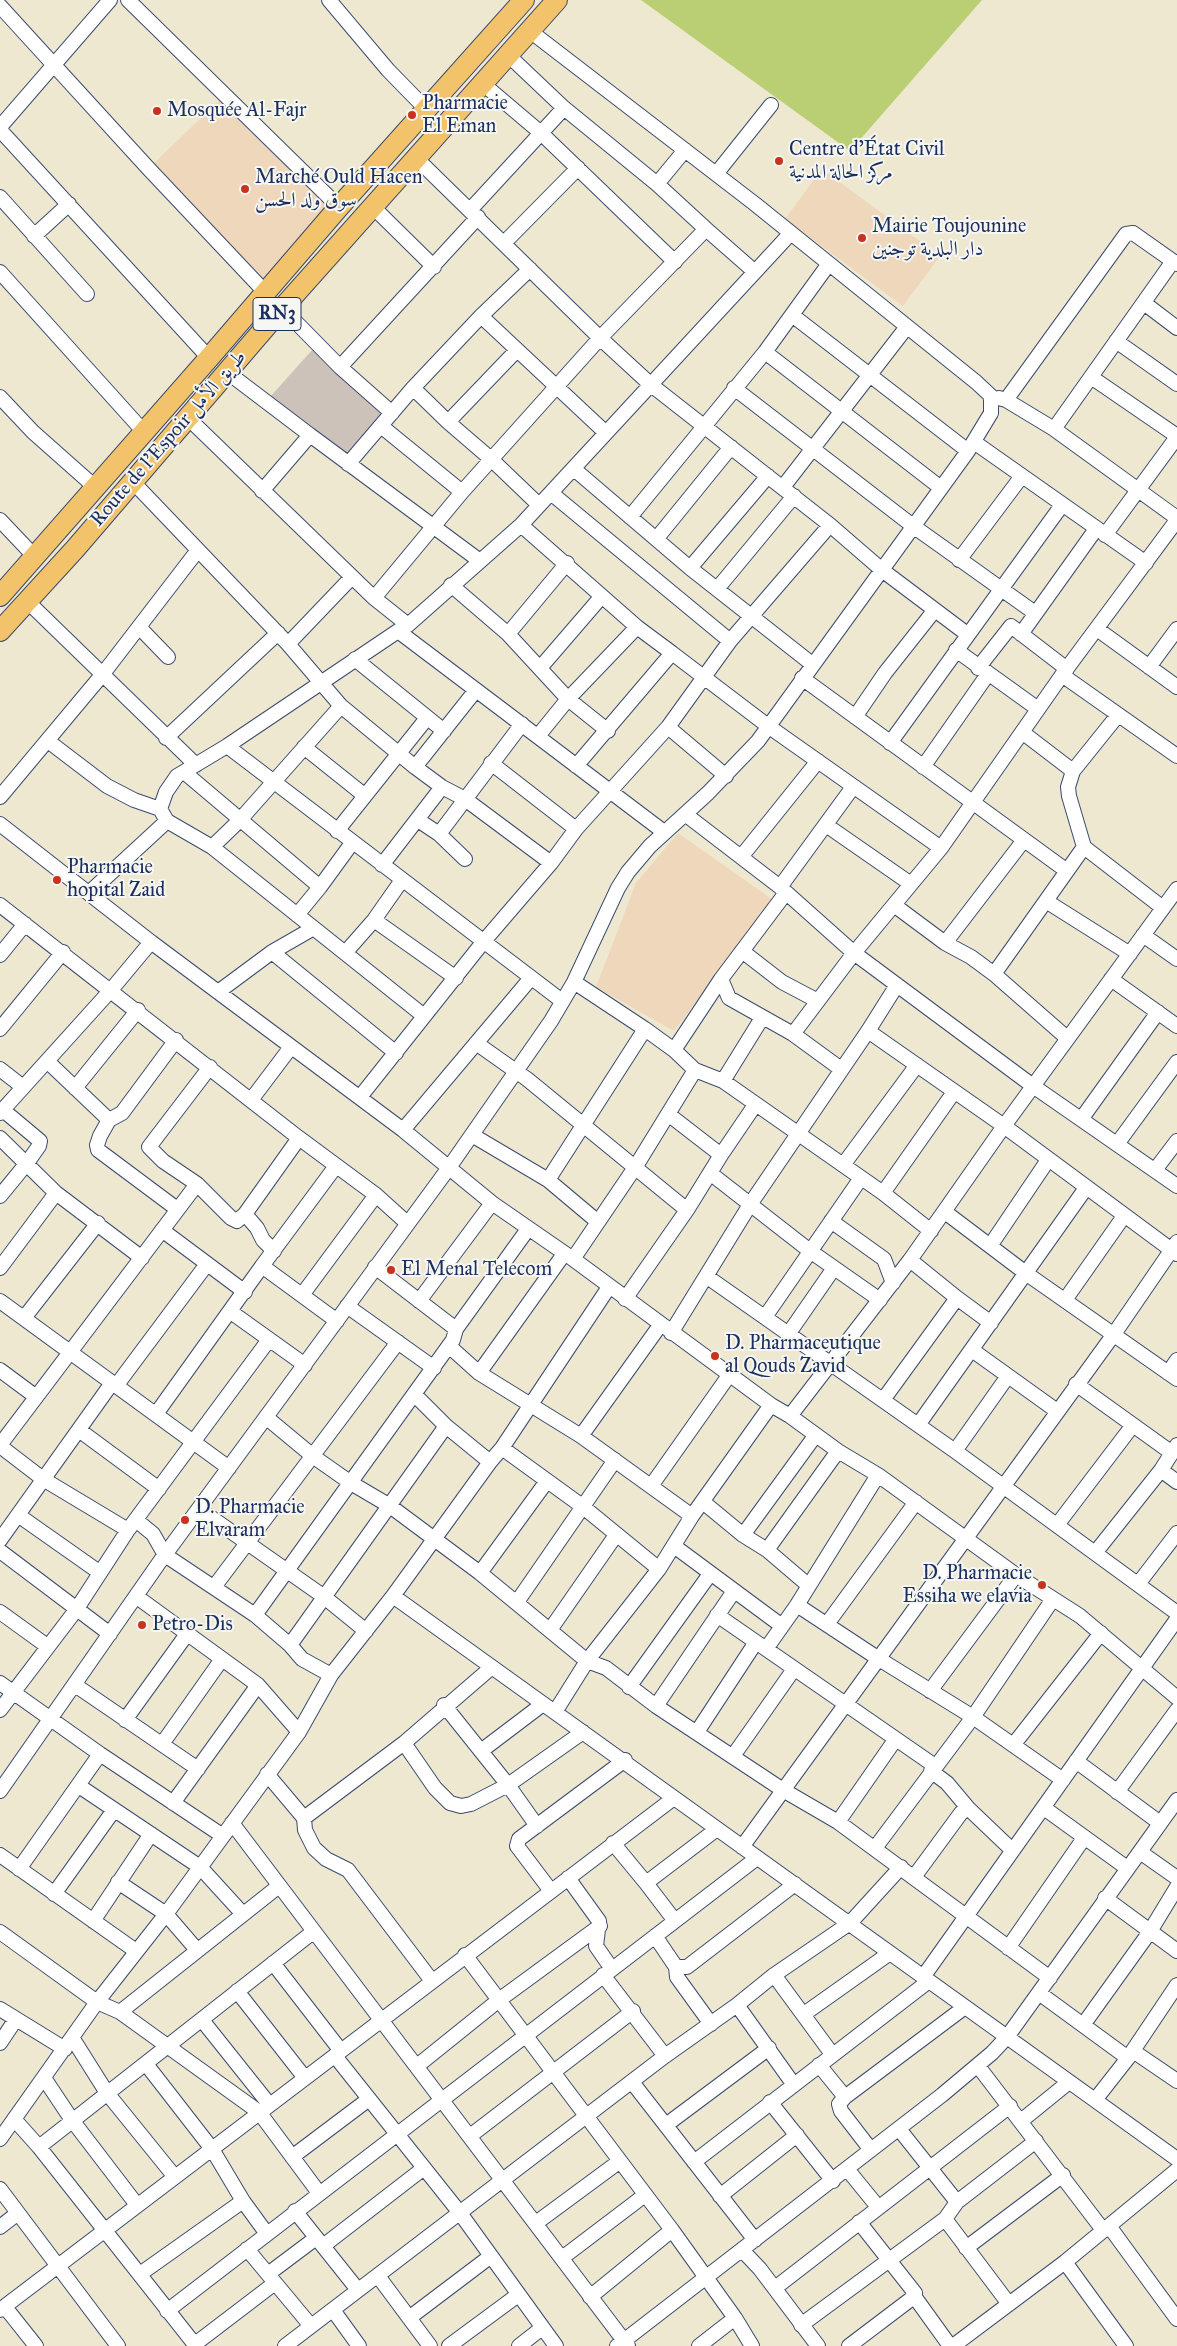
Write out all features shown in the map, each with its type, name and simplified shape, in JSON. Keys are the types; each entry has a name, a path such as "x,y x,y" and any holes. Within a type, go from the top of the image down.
{"highway":[{"name":"Route de l’Espoir طريق الأمل","path":"0,631 76,549 282,308 557,0"},
{"name":"Route de l’Espoir طريق الأمل","path":"0,596 339,207 428,110 519,2"}],"street":[{"path":"110,0 0,129 209,358"},
{"path":"128,0 339,207"},
{"path":"329,0 388,70 428,110"},
{"path":"0,6 148,168 265,292"},
{"path":"530,31 716,174 991,396 1006,400 1054,429 1177,519 1146,564 1038,709 941,848 854,953 793,1034"},
{"path":"507,54 564,108 657,184 755,272"},
{"path":"482,83 541,132 675,262"},
{"path":"716,174 771,105"},
{"path":"340,367 434,267 474,214 541,132 564,108"},
{"path":"657,184 685,150"},
{"path":"416,158 600,338 650,384 789,491 882,570 967,634"},
{"path":"504,243 578,168"},
{"path":"0,197 87,294"},
{"path":"34,236 69,204"},
{"path":"372,206 434,267"},
{"path":"374,598 462,492 600,338 706,229"},
{"path":"1006,400 1126,234 1133,233 1175,263 1116,341 1054,429"},
{"path":"89,893 164,815 166,792 177,776 227,746 403,628 521,525 790,234"},
{"path":"630,517 734,388 766,352 828,265"},
{"path":"348,464 413,388 530,269"},
{"path":"0,272 144,432"},
{"path":"1144,303 1177,328"},
{"path":"282,308 340,367 392,413"},
{"path":"792,315 870,377 971,446 1022,476 1146,564"},
{"path":"482,316 606,433"},
{"path":"717,589 789,491 813,449 906,328"},
{"path":"1116,341 1177,384"},
{"path":"448,422 517,350"},
{"path":"766,352 842,413 941,488"},
{"path":"227,372 433,528 480,561"},
{"path":"1021,634 1100,532 1138,489 1177,436 1091,377"},
{"path":"413,388 539,505"},
{"path":"734,388 913,526 1036,614"},
{"path":"0,1791 165,1555 267,1418 472,1135 551,1021 574,982 618,888 639,858 664,832 726,776 768,726 971,446 991,413 991,396"},
{"path":"0,397 33,432 95,487"},
{"path":"188,417 403,628 476,690 664,832"},
{"path":"381,426 462,492"},
{"path":"262,491 310,435"},
{"path":"657,538 731,447"},
{"path":"574,469 690,568 812,664"},
{"path":"690,568 768,476"},
{"path":"959,560 1022,476"},
{"path":"133,482 278,633 341,706 415,767 442,787 465,799 551,863"},
{"path":"551,493 730,641"},
{"path":"890,743 1062,505"},
{"path":"0,520 35,558"},
{"path":"521,525 567,563 637,627 768,726 941,848"},
{"path":"360,1098 484,942 551,863 576,829 668,727 730,641 830,525"},
{"path":"0,797 102,676 198,550"},
{"path":"508,634 567,563"},
{"path":"288,644 352,577"},
{"path":"451,585 508,634 568,699 608,731"},
{"path":"540,668 602,596"},
{"path":"27,601 166,738 190,769 240,821 320,888"},
{"path":"855,717 885,673 934,610"},
{"path":"924,767 1010,626 1118,715 1177,756"},
{"path":"139,627 168,657"},
{"path":"538,736 568,699 637,627"},
{"path":"1097,629 1177,687"},
{"path":"1149,667 1177,629"},
{"path":"166,738 278,633"},
{"path":"956,650 1038,709"},
{"path":"576,766 608,731 672,653"},
{"path":"355,659 444,731"},
{"path":"802,678 1067,871"},
{"path":"415,767 476,690"},
{"path":"212,847 240,821 273,781 341,706"},
{"path":"1118,715 1073,771 1068,787 1068,796 1084,847 1163,908"},
{"path":"336,831 427,718"},
{"path":"439,834 522,724"},
{"path":"668,727 726,776"},
{"path":"1022,732 1073,771"},
{"path":"48,742 107,786 164,815 212,847 312,929 424,1016"},
{"path":"227,746 336,831 562,1001"},
{"path":"304,747 364,795"},
{"path":"741,857 818,761"},
{"path":"491,763 576,829"},
{"path":"382,865 442,787"},
{"path":"674,1050 853,787"},
{"path":"685,814 783,891 854,953 1033,1086 1082,1118 1177,1186"},
{"path":"418,820 439,834 465,859"},
{"path":"0,824 151,942 404,1130 492,1203 568,1256 770,1405 790,1416 815,1436 878,1475 1016,1575 1101,1633 1177,1698"},
{"path":"826,825 911,884"},
{"path":"944,943 1024,840"},
{"path":"297,915 320,888 352,843"},
{"path":"994,974 1084,847"},
{"path":"345,953 374,920 402,880"},
{"path":"790,1416 910,1260 1067,1038 1177,888"},
{"path":"1046,901 1130,954"},
{"path":"894,904 944,943 970,957 994,974 1067,1038"},
{"path":"0,905 138,1010 299,1138 376,1195 407,1223"},
{"path":"374,920 456,978"},
{"path":"0,955 25,924"},
{"path":"218,992 272,952 312,929"},
{"path":"1143,935 1177,960"},
{"path":"0,1196 27,1163 40,1141 1,1112 111,990 151,942"},
{"path":"742,951 782,982 818,1001"},
{"path":"0,1029 63,952"},
{"path":"272,952 396,1052"},
{"path":"404,1130 530,978"},
{"path":"721,979 729,998 793,1034 841,1069"},
{"path":"1112,979 1177,1026"},
{"path":"574,982 674,1050 695,1070 723,1082 883,1193 931,1231"},
{"path":"581,1436 706,1276 751,1203 868,1031 897,984"},
{"path":"76,1088 138,1010"},
{"path":"1082,1118 1158,1012"},
{"path":"723,1082 762,1018"},
{"path":"548,1180 645,1029"},
{"path":"742,1847 1175,1249 1124,1216 1004,1126 868,1031"},
{"path":"176,1040 122,1113 109,1120 97,1145 98,1150 177,1209"},
{"path":"476,1043 527,1079 636,1166 687,1210"},
{"path":"251,1100 291,1047"},
{"path":"47,1061 109,1120"},
{"path":"1117,1144 1177,1062"},
{"path":"844,1166 916,1065"},
{"path":"210,1067 149,1147 163,1162 197,1184 231,1218 237,1220 245,1214 299,1138"},
{"path":"0,1069 23,1087"},
{"path":"479,1373 568,1256 598,1222 636,1166 695,1070"},
{"path":"883,1193 954,1092"},
{"path":"625,1299 687,1210 721,1155 756,1105"},
{"path":"668,1114 721,1155"},
{"path":"472,1135 548,1180 598,1222"},
{"path":"0,1138 56,1194 98,1223 142,1258"},
{"path":"1155,1170 1177,1141"},
{"path":"990,1246 1048,1160"},
{"path":"156,1414 336,1166"},
{"path":"710,1173 751,1203 810,1251 880,1300"},
{"path":"765,1317 861,1178"},
{"path":"197,1184 35,1396 0,1446 43,1479 153,1534 165,1555 254,1615 290,1645 302,1659 331,1674"},
{"path":"918,1425 1027,1274 1086,1188"},
{"path":"0,1268 56,1194"},
{"path":"302,1295 376,1195"},
{"path":"419,1301 492,1203"},
{"path":"945,1212 1027,1274 1173,1376 1177,1360"},
{"path":"245,1214 257,1228 263,1240 274,1251"},
{"path":"1065,1300 1124,1216"},
{"path":"831,1221 884,1259 893,1283"},
{"path":"24,1318 98,1223"},
{"path":"254,1615 415,1395 449,1346 456,1329 528,1229"},
{"path":"162,1230 244,1292"},
{"path":"910,1260 991,1323"},
{"path":"0,1540 79,1430 207,1264"},
{"path":"262,1266 336,1321"},
{"path":"375,1267 456,1329"},
{"path":"788,1333 834,1268"},
{"path":"706,1276 955,1451 1177,1613"},
{"path":"0,2139 97,2002 166,1914 299,1732 331,1674 394,1596 502,1448 609,1287"},
{"path":"883,1400 957,1298"},
{"path":"0,1301 229,1468"},
{"path":"347,1306 434,1368"},
{"path":"231,1312 305,1365"},
{"path":"0,1710 76,1610 99,1572 132,1525 268,1340"},
{"path":"214,1587 314,1457 398,1342"},
{"path":"449,1346 479,1373 581,1436 692,1516"},
{"path":"972,1350 1057,1412"},
{"path":"0,1370 35,1396"},
{"path":"651,1486 730,1374"},
{"path":"955,1451 1008,1376"},
{"path":"1076,1384 1133,1425 1175,1449 1161,1470 1095,1553"},
{"path":"415,1395 446,1426 490,1462"},
{"path":"480,1751 549,1708 658,1569 692,1516 770,1405"},
{"path":"267,1418 314,1457 351,1483 390,1506 480,1573 587,1661 606,1668 629,1688 656,1706 783,1790 838,1822 1050,1978"},
{"path":"1057,1525 1133,1425"},
{"path":"290,1645 446,1426"},
{"path":"79,1430 159,1488"},
{"path":"743,1535 815,1436"},
{"path":"502,1448 582,1506 658,1569"},
{"path":"767,1550 838,1451"},
{"path":"516,1602 614,1460"},
{"path":"1161,1470 1177,1482"},
{"path":"697,1732 761,1646 782,1626 797,1605 878,1475"},
{"path":"480,1573 547,1481"},
{"path":"703,1502 743,1535 767,1550 808,1585"},
{"path":"827,1624 916,1502"},
{"path":"199,1509 324,1596 366,1631"},
{"path":"18,1515 99,1572"},
{"path":"550,1630 616,1534"},
{"path":"1138,1584 1177,1534"},
{"path":"674,1546 782,1626"},
{"path":"0,1551 110,1634"},
{"path":"629,1688 710,1574"},
{"path":"930,1691 1016,1575"},
{"path":"656,1706 734,1592"},
{"path":"394,1596 549,1708 625,1760 757,1858 1177,2159"},
{"path":"137,1597 258,1685 299,1732"},
{"path":"875,1848 973,1717 1053,1599"},
{"path":"797,1605 879,1659 973,1717 1063,1780"},
{"path":"0,1612 47,1646"},
{"path":"717,1615 895,1740 933,1769 968,1808 1012,1850"},
{"path":"694,2162 926,1979 1012,1850 1044,1808 1177,1619"},
{"path":"1014,1744 1101,1633"},
{"path":"125,1720 188,1634"},
{"path":"162,1744 222,1659"},
{"path":"304,1818 404,1743 444,1706 492,1667"},
{"path":"732,1756 794,1669"},
{"path":"0,1683 50,1720 223,1836"},
{"path":"75,1684 125,1720 198,1768"},
{"path":"173,1803 258,1685"},
{"path":"444,1706 508,1785 537,1826"},
{"path":"1118,1792 1177,1710"},
{"path":"404,1743 435,1788 456,1806 472,1804 508,1785 583,1732"},
{"path":"838,1822 895,1740"},
{"path":"19,1869 100,1754"},
{"path":"551,1891 517,1846 519,1839 625,1760"},
{"path":"1076,1761 1160,1823"},
{"path":"267,1774 304,1818 305,1830 314,1848 326,1859 348,1870 432,1981"},
{"path":"79,1786 200,1867 242,1913"},
{"path":"36,2346 2,2308 674,1798"},
{"path":"232,1823 313,1932 503,2178 623,2344 706,2277 833,2181 978,2066 1007,2037 1177,1800"},
{"path":"914,1877 961,1813 968,1808"},
{"path":"1044,1808 1127,1868"},
{"path":"54,1894 114,1810"},
{"path":"646,1883 717,1829"},
{"path":"92,1921 152,1834"},
{"path":"1008,1948 1084,1838"},
{"path":"614,1843 675,1921"},
{"path":"1140,1852 1177,1878"},
{"path":"0,1855 136,1951"},
{"path":"167,2311 757,1858"},
{"path":"285,2346 665,2056 737,2005 774,1975 850,1923 901,1867"},
{"path":"568,1878 599,1921 600,1926 596,1946 607,1972 632,2011 665,2056"},
{"path":"118,1882 166,1914 197,1950"},
{"path":"676,1967 687,1967 795,1884"},
{"path":"120,2012 242,1913 279,1886"},
{"path":"1082,2025 1149,1933 1177,1887"},
{"path":"1105,1898 1149,1933 1177,1951"},
{"path":"416,2066 499,2000 600,1926"},
{"path":"0,1932 97,2002 120,2012 169,2047 264,2108"},
{"path":"39,2147 169,2047 313,1932"},
{"path":"655,1936 676,1967 677,1978 710,2024"},
{"path":"804,2014 890,1953"},
{"path":"465,1955 672,2230 735,2318 752,2346"},
{"path":"273,1963 338,2053 369,2100 460,2213 556,2346"},
{"path":"774,1975 832,2054"},
{"path":"1095,2100 1130,2055 1177,1985"},
{"path":"237,1991 305,2078"},
{"path":"1039,1993 1082,2025 1177,2081"},
{"path":"737,2005 794,2085"},
{"path":"871,2150 840,2111 840,2104 845,2097 965,2007"},
{"path":"0,2009 16,2019 69,2044 175,2177"},
{"path":"470,2136 632,2011"},
{"path":"0,2044 16,2019"},
{"path":"202,2020 264,2108 292,2157 319,2193"},
{"path":"666,2125 769,2048"},
{"path":"146,2064 212,2149 243,2201 267,2234"},
{"path":"819,2064 845,2097"},
{"path":"978,2066 1177,2319"},
{"path":"44,2078 72,2120 137,2205"},
{"path":"632,2082 755,2240"},
{"path":"1021,2121 1069,2082"},
{"path":"292,2157 369,2100"},
{"path":"770,2102 833,2181"},
{"path":"775,2288 1010,2106"},
{"path":"14,2119 39,2147 167,2311 196,2345 272,2279 319,2242 424,2168"},
{"path":"899,2128 957,2202"},
{"path":"720,2196 797,2135"},
{"path":"801,2325 945,2219 957,2202 1036,2140"},
{"path":"536,2224 620,2161"},
{"path":"848,2169 878,2207"},
{"path":"859,2222 914,2290 914,2296 951,2346 1065,2262 1177,2170"},
{"path":"966,2248 1063,2175"},
{"path":"0,2189 118,2346"},
{"path":"562,2258 645,2195"},
{"path":"140,2274 243,2201"},
{"path":"295,2211 358,2290"},
{"path":"0,2227 18,2213"},
{"path":"945,2219 1009,2304"},
{"path":"590,2297 672,2230"},
{"path":"247,2248 311,2326"},
{"path":"742,2250 775,2288 818,2346"},
{"path":"410,2318 491,2256"},
{"path":"1065,2262 1126,2346"},
{"path":"378,2276 430,2346"},
{"path":"449,2346 518,2295"},
{"path":"849,2346 914,2296"},
{"path":"332,2310 358,2346"},
{"path":"699,2346 735,2318"},
{"path":"519,2346 542,2328"}],"shaded area":[{"name":"Marché Ould Hacen سوق ولد الحسن","path":"222,98 341,215 268,292 153,164"},
{"name":"Mairie Toujounine دار البلدية توجنين","path":"822,169 940,256 903,306 785,219"},
{"path":"313,349 385,414 347,459 270,397"},
{"path":"678,833 773,900 674,1031 596,987 636,883"}],"green space":[{"path":"641,0 982,0 850,151"}],"place":[{"name":"Mosquée Al-Fajr","path":"157,111"},
{"name":"Pharmacie El Eman","path":"412,115"},
{"name":"Centre d'État Civil مركز الحالة المدنية","path":"779,161"},
{"name":"Marché Ould Hacen سوق ولد الحسن","path":"245,189"},
{"name":"Mairie Toujounine دار البلدية توجنين","path":"862,238"},
{"name":"Pharmacie hopital Zaid","path":"57,880"},
{"name":"El Menal Telecom","path":"391,1270"},
{"name":"D. Pharmaceutique al Qouds Zavid","path":"715,1356"},
{"name":"D. Pharmacie Elvaram","path":"185,1520"},
{"name":"D. Pharmacie Essiha we elavia","path":"1042,1585"},
{"name":"Petro-Dis","path":"142,1625"}]}
